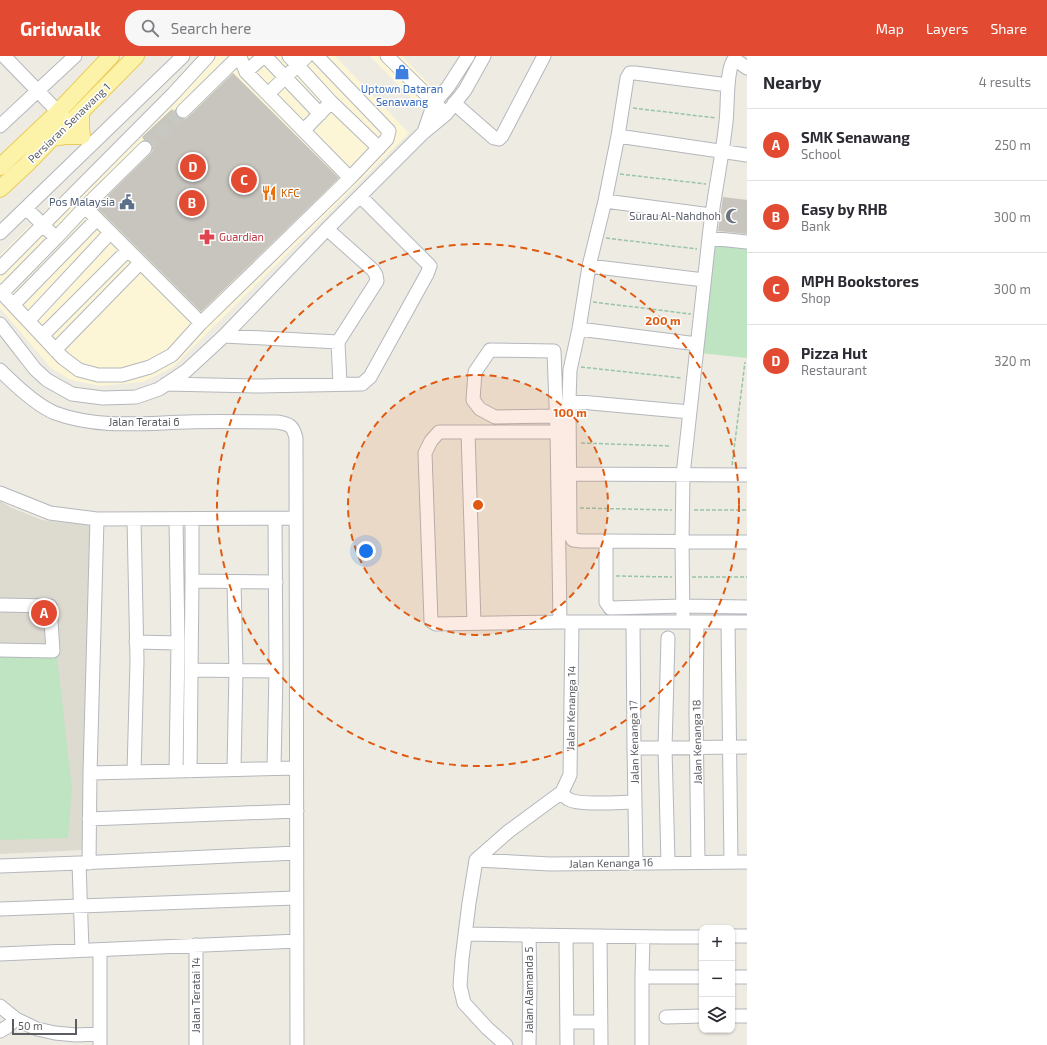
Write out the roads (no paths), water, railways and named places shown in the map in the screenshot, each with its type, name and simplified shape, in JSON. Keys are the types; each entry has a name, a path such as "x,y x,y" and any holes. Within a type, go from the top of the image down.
{"main road":[{"name":"Persiaran Senawang 1","path":"0,167 58,112 111,56"},
{"name":"Persiaran Senawang 1","path":"0,189 52,138 70,123 136,56"},
{"path":"81,112 81,128 87,140"},
{"path":"52,138 65,136 87,140"}],"street":[{"path":"2,119 38,92 75,56"},
{"path":"0,233 26,208 87,140 183,56"},
{"path":"0,268 169,98 208,56"},
{"path":"182,111 240,56 246,72 350,178"},
{"path":"246,72 264,56 320,114"},
{"path":"144,148 1,292 63,358 79,370 98,375 122,375 150,367 172,355 201,323 388,139 388,131 317,56"},
{"path":"387,56 446,114"},
{"path":"423,133 434,103 448,87 468,56"},
{"path":"0,324 35,369 47,380 72,394 103,398 136,397 159,389 186,371 224,336 327,229 423,133 446,114 465,90 484,56"},
{"path":"454,103 494,138 499,139 502,136 544,56"},
{"path":"9,58 38,92 87,140"},
{"path":"268,94 285,77 298,59 331,102 379,148"},
{"path":"683,622 683,475 711,215 727,119 728,85 731,64 733,61 737,61 747,68"},
{"path":"728,85 635,73 630,73 627,78 618,136 605,201 589,266 579,329 571,366 569,401 570,534 573,540 581,541 747,542"},
{"path":"304,130 331,102"},
{"path":"618,136 747,155"},
{"path":"360,168 374,182"},
{"path":"166,384 258,386 362,384 370,377 430,266 360,196"},
{"path":"605,201 711,215"},
{"path":"84,207 201,323"},
{"path":"26,208 56,238"},
{"path":"13,304 97,220"},
{"path":"327,229 373,270 377,281 338,342 340,384"},
{"path":"28,321 110,233"},
{"path":"708,244 747,242"},
{"path":"42,336 128,250"},
{"path":"55,350 140,263"},
{"path":"589,266 704,280"},
{"path":"579,329 697,344"},
{"path":"224,336 338,342"},
{"name":"Jalan Kenanga 14","path":"556,416 495,417 480,409 473,400 475,372 490,350 554,351 566,622 570,775 562,792"},
{"name":"Jalan Teratai 6","path":"0,370 32,399 43,406 54,412 88,421 127,424 189,422 277,422 287,424 294,430 296,438 296,518"},
{"path":"569,401 690,412"},
{"path":"557,432 439,432 431,441 425,453 431,621 436,624 747,622"},
{"path":"468,432 474,623"},
{"path":"569,474 747,475"},
{"path":"0,493 50,513 97,519 176,520 296,518 297,1045"},
{"path":"82,950 81,906 89,819 97,519"},
{"path":"134,519 136,642 134,772"},
{"path":"190,771 192,519"},
{"path":"274,768 276,671 275,519"},
{"path":"176,520 178,643 176,771"},
{"path":"606,540 606,602 610,608 683,606 747,607"},
{"path":"192,581 276,582"},
{"path":"234,582 236,670 234,769"},
{"path":"0,605 50,606 53,651 0,650"},
{"name":"Jalan Kenanga 17","path":"633,622 636,863"},
{"name":"Jalan Kenanga 18","path":"697,622 698,862"},
{"path":"728,622 732,862"},
{"path":"668,638 665,748 668,862"},
{"path":"136,642 178,643"},
{"path":"191,670 276,671"},
{"path":"634,748 747,747"},
{"path":"90,773 296,768"},
{"path":"506,1045 486,1028 464,1003 460,986 469,902 476,860 508,831 562,792 568,799 576,802 635,802"},
{"path":"89,819 297,811"},
{"path":"0,866 296,853"},
{"name":"Jalan Kenanga 16","path":"476,860 550,864 747,862"},
{"path":"0,909 296,898"},
{"path":"465,934 699,937"},
{"name":"Jalan Alamanda 5","path":"528,935 530,986 529,1045"},
{"path":"566,936 567,1045"},
{"path":"600,936 600,1045"},
{"path":"735,936 747,936"},
{"path":"642,1045 643,937"},
{"path":"0,954 297,941"},
{"name":"Jalan Teratai 14","path":"196,945 196,1045"},
{"path":"0,1006 16,1019 37,1029 100,1040 100,950"},
{"path":"642,977 699,977"},
{"path":"735,977 747,977"},
{"path":"666,1017 699,1016"},
{"path":"735,1016 747,1016"},
{"path":"0,1031 16,1019"},
{"path":"567,1022 600,1022"}],"tunnel":[{"path":"145,148 183,111"}],"place":[{"name":"Uptown Dataran Senawang","path":"402,72"},
{"name":"Pizza Hut","path":"193,167"},
{"name":"MPH Bookstores","path":"244,180"},
{"name":"KFC","path":"269,193"},
{"name":"Pos Malaysia","path":"127,202"},
{"name":"Easy by RHB","path":"192,203"},
{"name":"Surau Al-Nahdhoh","path":"733,216"},
{"name":"Guardian","path":"207,237"},
{"name":"SMK Senawang","path":"44,613"}]}
